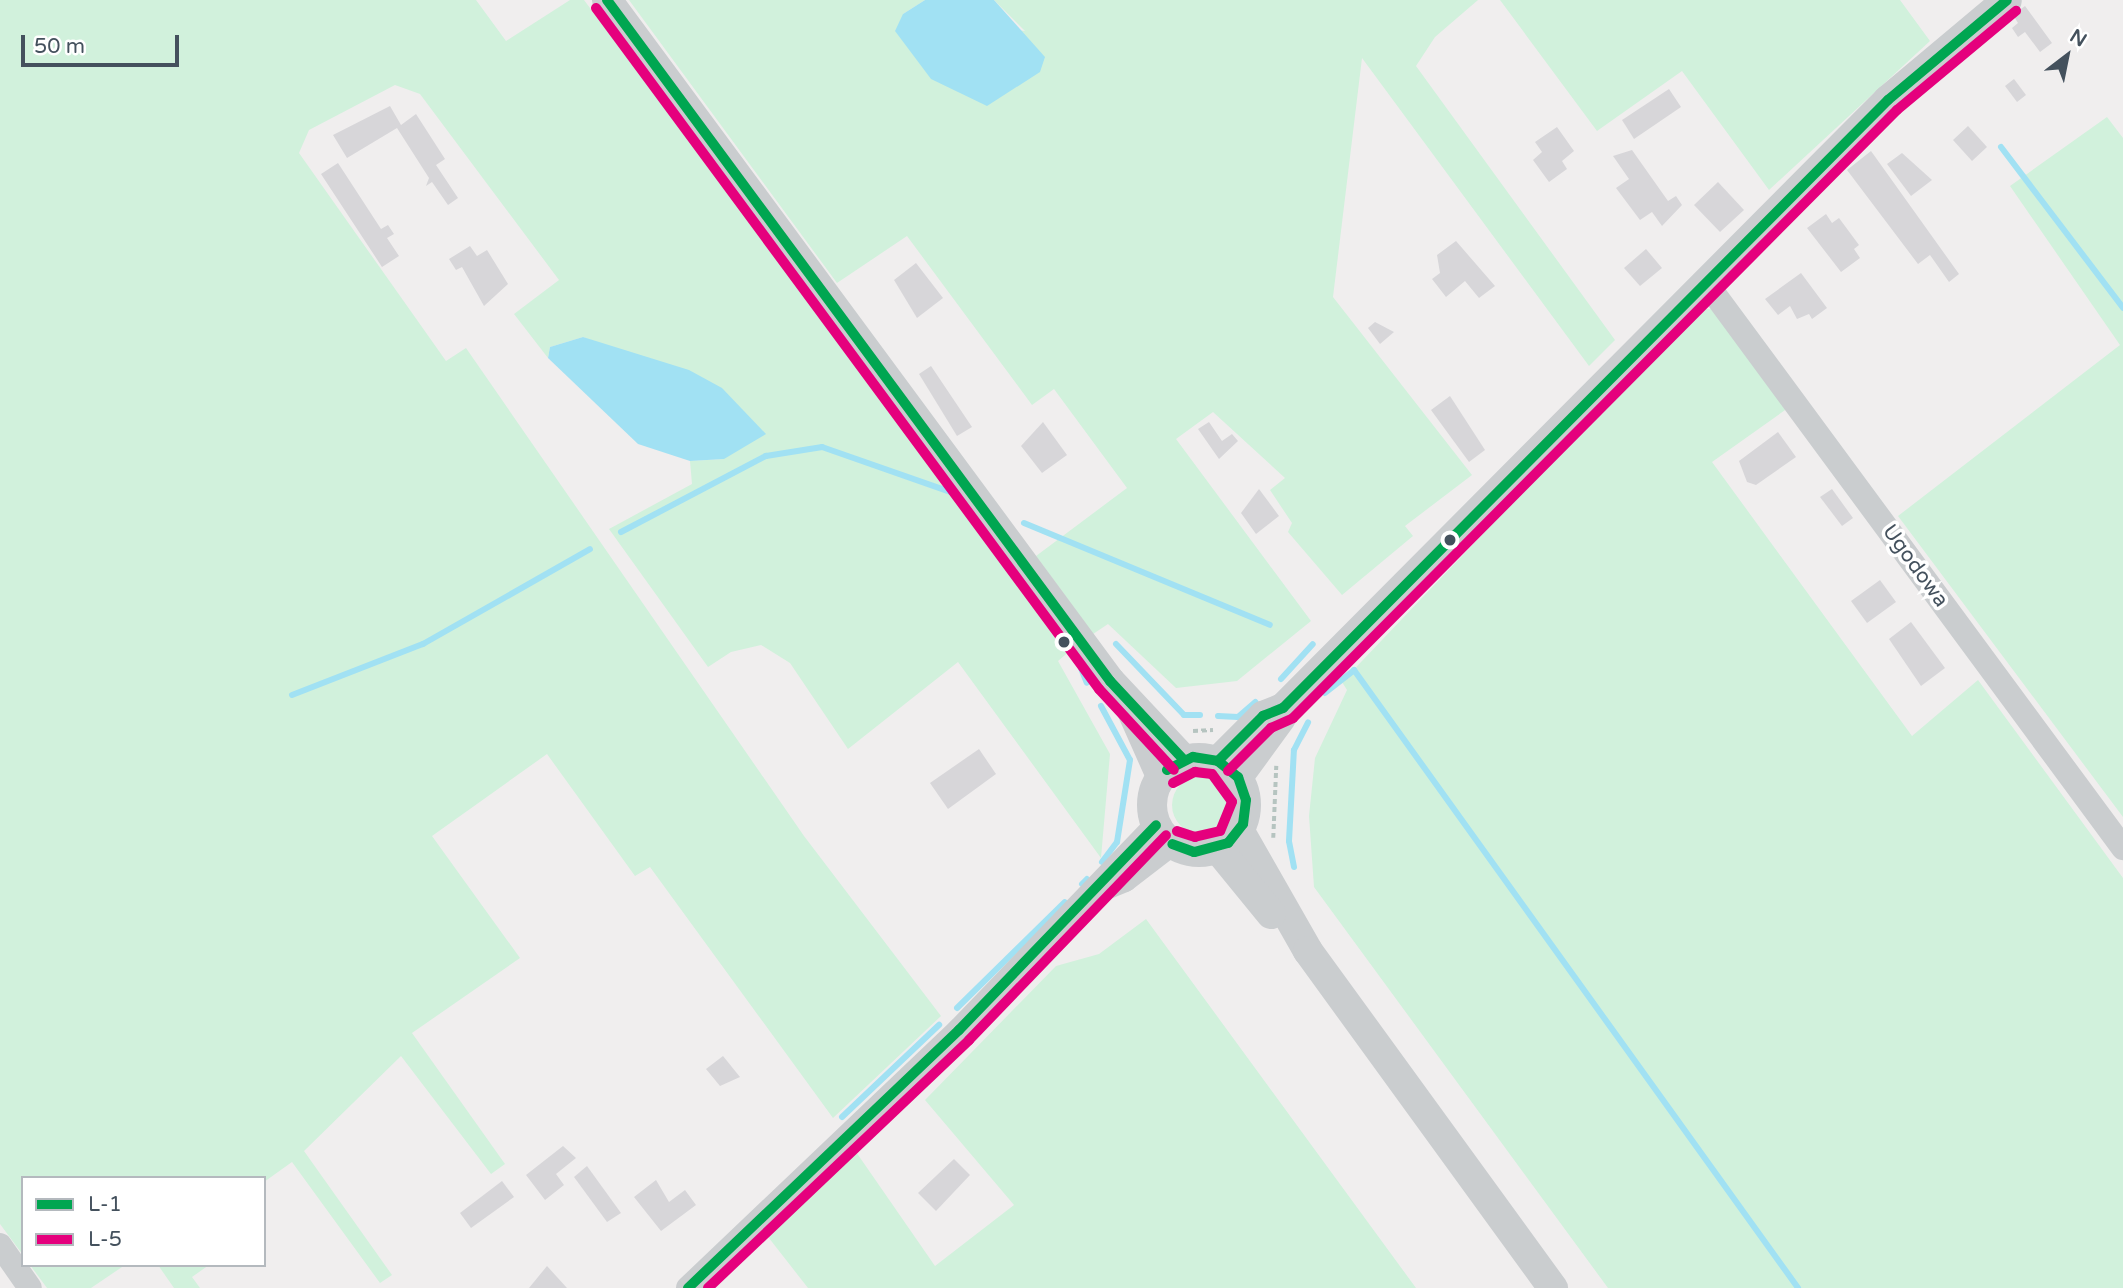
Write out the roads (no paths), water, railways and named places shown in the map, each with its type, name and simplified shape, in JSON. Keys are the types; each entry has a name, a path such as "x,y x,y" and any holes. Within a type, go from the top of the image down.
{"street":[{"path":"607,0 1132,710 1178,756 1228,769 1246,800 1228,839 1194,852 1164,834 1152,800 1178,756"},
{"path":"1228,769 1263,716 1283,708 1888,100 2007,0"},
{"name":"Ugodowa","path":"1707,284 2123,848"},
{"path":"688,1288 1098,891 1125,880 1164,834"},
{"path":"1228,839 1553,1288"},
{"path":"0,1245 30,1288"}],"water":[{"path":"925,0 994,0 1045,57 1040,72 987,106 931,79 895,31 903,14"},
{"path":"583,337 689,370 722,388 766,434 724,459 690,461 638,444 548,358 550,347"}],"waterway":[{"path":"2001,147 2123,308"},
{"path":"621,532 766,456 822,447 959,495"},
{"path":"1024,523 1270,625"},
{"path":"292,695 423,644 590,549"},
{"path":"1116,644 1184,715 1200,715"},
{"path":"1281,679 1313,644"},
{"path":"1080,666 1087,683"},
{"path":"1325,693 1354,670 1798,1288"},
{"path":"1218,716 1238,717 1255,702"},
{"path":"1101,706 1130,760 1117,842 1102,862"},
{"path":"1294,867 1289,841 1294,750 1308,722"},
{"path":"1082,884 1087,879"},
{"path":"957,1008 1065,902"},
{"path":"842,1117 939,1025"}]}
